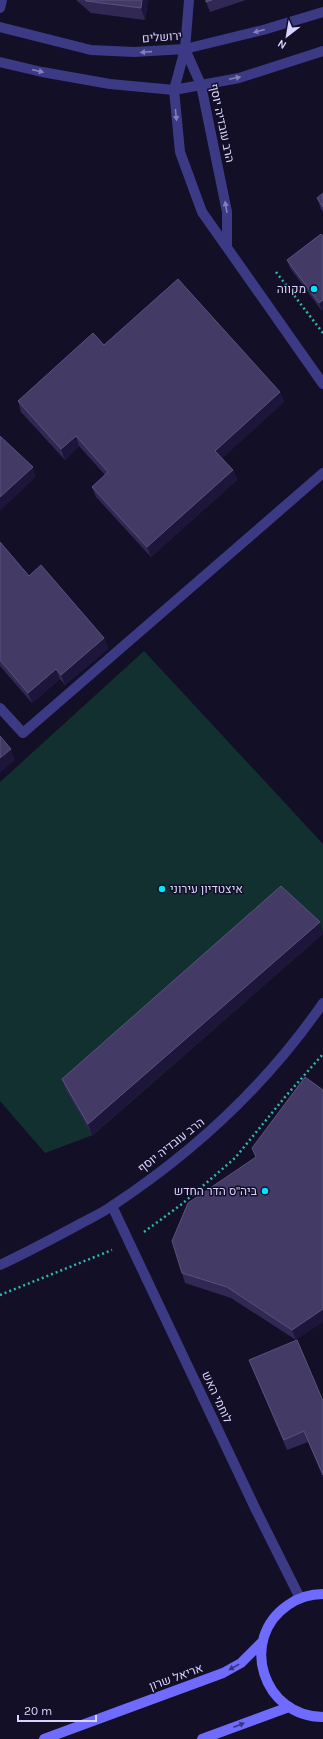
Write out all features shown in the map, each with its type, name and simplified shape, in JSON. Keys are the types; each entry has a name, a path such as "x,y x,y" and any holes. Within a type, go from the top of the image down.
{"main road":[{"path":"323,1594 300,1598 279,1613 267,1629 263,1641 261,1660 265,1678 275,1695 288,1707 306,1715 323,1717"},
{"name":"אריאל שרון","path":"44,1739 223,1673 241,1663 263,1641"},
{"path":"202,1739 288,1707"}],"street":[{"path":"0,8 2,0"},
{"path":"189,0 185,49 174,90 180,152 202,212 323,384"},
{"name":"ירושלים","path":"0,27 91,50 134,52 185,49 263,30 323,12"},
{"name":"הרב עובדיה יוסף","path":"185,49 201,84 227,212 227,246"},
{"path":"0,62 42,72 110,84 174,90 239,78 323,51"},
{"path":"0,708 23,733 323,473"},
{"name":"הרב עובדיה יוסף","path":"0,1265 33,1249 112,1206 182,1156 230,1114 276,1064 323,1003"},
{"name":"לוחמי האש","path":"112,1206 256,1510 300,1598"}],"path":[{"path":"276,272 323,333"},
{"path":"0,1296 130,1243 182,1204 235,1158 285,1097 323,1054"}],"green space":[{"name":"איצטדיון עירוני","path":"144,651 323,844 323,934 93,1135 45,1153 0,1101 0,782"}],"building":[{"path":"85,0 142,0 141,8"},
{"path":"323,193 323,207 317,198"},
{"name":"מקווה","path":"321,234 323,236 323,300 319,303 287,260"},
{"path":"178,279 280,392 215,451 233,470 147,547 92,487 108,472 76,436 61,449 18,401 93,333 104,345"},
{"path":"0,436 33,467 0,497"},
{"path":"0,542 29,576 41,565 104,638 61,675 56,669 28,693 0,660"},
{"path":"0,736 11,749 0,758"},
{"path":"281,886 320,922 88,1124 62,1079"},
{"name":"ביה\"ס הדר החדש","path":"305,1077 323,1090 323,1309 292,1330 227,1287 182,1273 172,1241 188,1203 256,1157 252,1148"},
{"path":"297,1340 323,1401 323,1475 304,1431 284,1440 249,1360"}],"place":[{"name":"מקווה","path":"314,289"},
{"name":"איצטדיון עירוני","path":"162,889"},
{"name":"ביה\"ס הדר החדש","path":"265,1191"}]}
